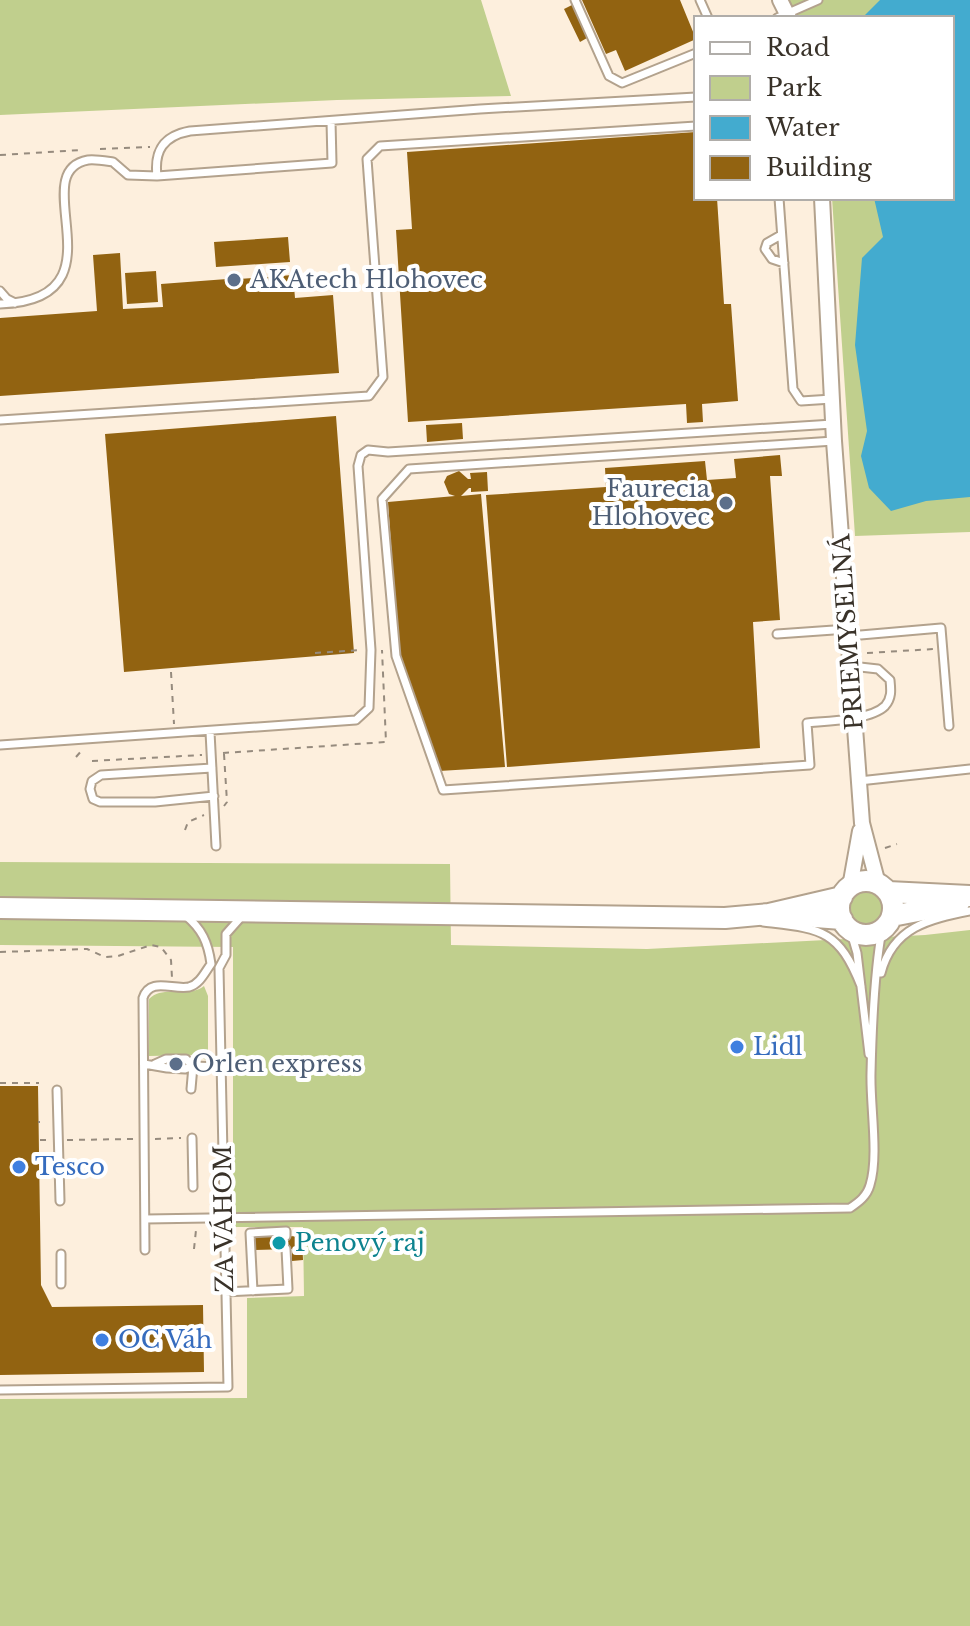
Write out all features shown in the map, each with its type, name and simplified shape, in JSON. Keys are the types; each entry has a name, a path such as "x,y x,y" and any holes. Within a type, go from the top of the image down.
{"main road":[{"path":"0,908 725,918 769,914 846,892 865,881 883,888 970,899"},
{"path":"883,888 893,904 887,923"},
{"path":"846,892 839,911 846,924"},
{"path":"769,914 846,924 865,935 887,923 970,899"}],"street":[{"name":"PRIEMYSELNÁ","path":"822,200 834,441 862,823 883,888"},
{"name":"PRIEMYSELNÁ","path":"846,892 862,823"}],"lane":[{"path":"575,0 609,76 622,83 694,54"},
{"path":"783,12 818,0"},
{"path":"157,176 155,161 159,148 172,137 190,131 694,97"},
{"path":"0,304 17,304 42,297 57,283 67,267 69,249 63,181 71,168 87,160 113,162 128,175 157,176 332,163 331,121"},
{"path":"0,420 369,396 383,377 367,159 380,146 694,126"},
{"path":"779,200 793,389 801,401 832,399"},
{"path":"781,235 767,243 765,249 772,259 784,263"},
{"path":"0,291 17,304"},
{"path":"0,745 356,720 369,708 371,650 358,466 361,455 368,450 388,452 833,424"},
{"path":"834,441 409,469 382,499 396,656 443,790 810,765 807,723 854,718 883,708 891,696 890,680 878,669 851,666"},
{"path":"777,634 941,628 949,726"},
{"path":"210,732 216,846"},
{"path":"212,768 101,775 92,781 90,789 93,799 100,802 155,802 214,796"},
{"path":"859,781 970,769"},
{"path":"145,1250 143,998 152,986 190,987 200,980 211,964 208,941 196,924 180,911"},
{"name":"ZA VÁHOM","path":"0,1390 228,1387 219,968 226,955 226,934 246,911"},
{"path":"876,991 883,965 906,933 920,923 970,911"},
{"path":"725,918 812,928 828,935 843,949 861,986"},
{"path":"146,1219 850,1208 861,1201 869,1188 873,1171 871,1072 876,991 887,923"},
{"path":"846,924 857,953 871,1072"},
{"path":"211,964 219,968"},
{"path":"144,1064 186,1059 193,1066 222,1067"},
{"path":"191,1089 193,1066"},
{"path":"57,1090 60,1201"},
{"path":"192,1138 193,1187"},
{"path":"253,1291 250,1233 286,1231 286,1236"},
{"path":"225,1292 288,1289 286,1249"},
{"path":"61,1254 61,1284"}],"path":[{"path":"0,155 146,146 159,148"},
{"path":"867,653 943,648"},
{"path":"223,753 386,742 382,649 315,653"},
{"path":"371,743 371,749"},
{"path":"185,830 188,822"},
{"path":"884,849 897,844"},
{"path":"0,952 87,949 105,957 151,945 161,947 171,960 172,986"},
{"path":"0,1083 39,1083"},
{"path":"40,1140 192,1138"},
{"path":"194,1249 196,1226"}],"green space":[{"path":"0,0 481,0 511,96 337,100 0,115"},
{"path":"788,0 970,0 970,532 855,536 832,200 954,200 954,16 796,16"},
{"path":"0,862 450,864 451,945 647,949 970,930 970,1626 0,1626 0,1399 247,1398 247,1298 304,1296 303,1227 233,1227 233,947 0,945"},
{"path":"866,889 880,894 885,908 880,922 866,927 852,922 847,908 852,894"},
{"path":"204,986 208,996 208,1062 199,1055 149,1056 149,999 161,992 191,991"}],"water":[{"path":"880,0 970,0 970,497 926,501 891,511 869,488 861,456 867,431 855,345 862,258 883,237 874,200 954,200 954,16 864,16"}],"building":[{"path":"582,0 680,0 694,40 625,71 616,50 606,54"},
{"path":"572,5 587,38 580,42 564,9"},
{"path":"694,132 694,200 717,200 724,304 731,304 738,401 702,404 703,422 687,423 686,404 408,422 396,230 412,229 407,152"},
{"path":"288,237 290,262 216,267 214,242"},
{"path":"120,253 123,309 163,307 161,284 227,279 227,275 239,274 239,279 293,275 295,298 333,295 339,373 0,396 0,318 97,311 93,255"},
{"path":"156,271 158,302 127,304 125,273"},
{"path":"336,416 354,653 124,672 105,434"},
{"path":"462,423 463,439 427,442 426,425"},
{"path":"780,455 782,476 770,476 780,620 753,622 760,748 507,767 486,495 606,487 605,468 705,461 707,480 736,478 734,459"},
{"path":"459,471 468,479 471,479 470,473 487,472 488,491 471,492 469,488 461,496 481,494 505,767 439,771 399,656 388,502 455,496 449,494 444,482 447,476"},
{"name":"OC Váh","path":"0,1086 38,1086 41,1285 52,1307 203,1305 204,1372 0,1375"},
{"name":"Penový raj","path":"302,1236 303,1260 292,1261 292,1249 255,1250 255,1237"}],"place":[{"name":"AKAtech Hlohovec","path":"234,280"},
{"name":"Faurecia Hlohovec","path":"726,503"},
{"name":"Lidl","path":"737,1047"},
{"name":"Orlen express","path":"176,1064"},
{"name":"Tesco","path":"19,1167"},
{"name":"Penový raj","path":"279,1243"},
{"name":"OC Váh","path":"102,1340"}]}
